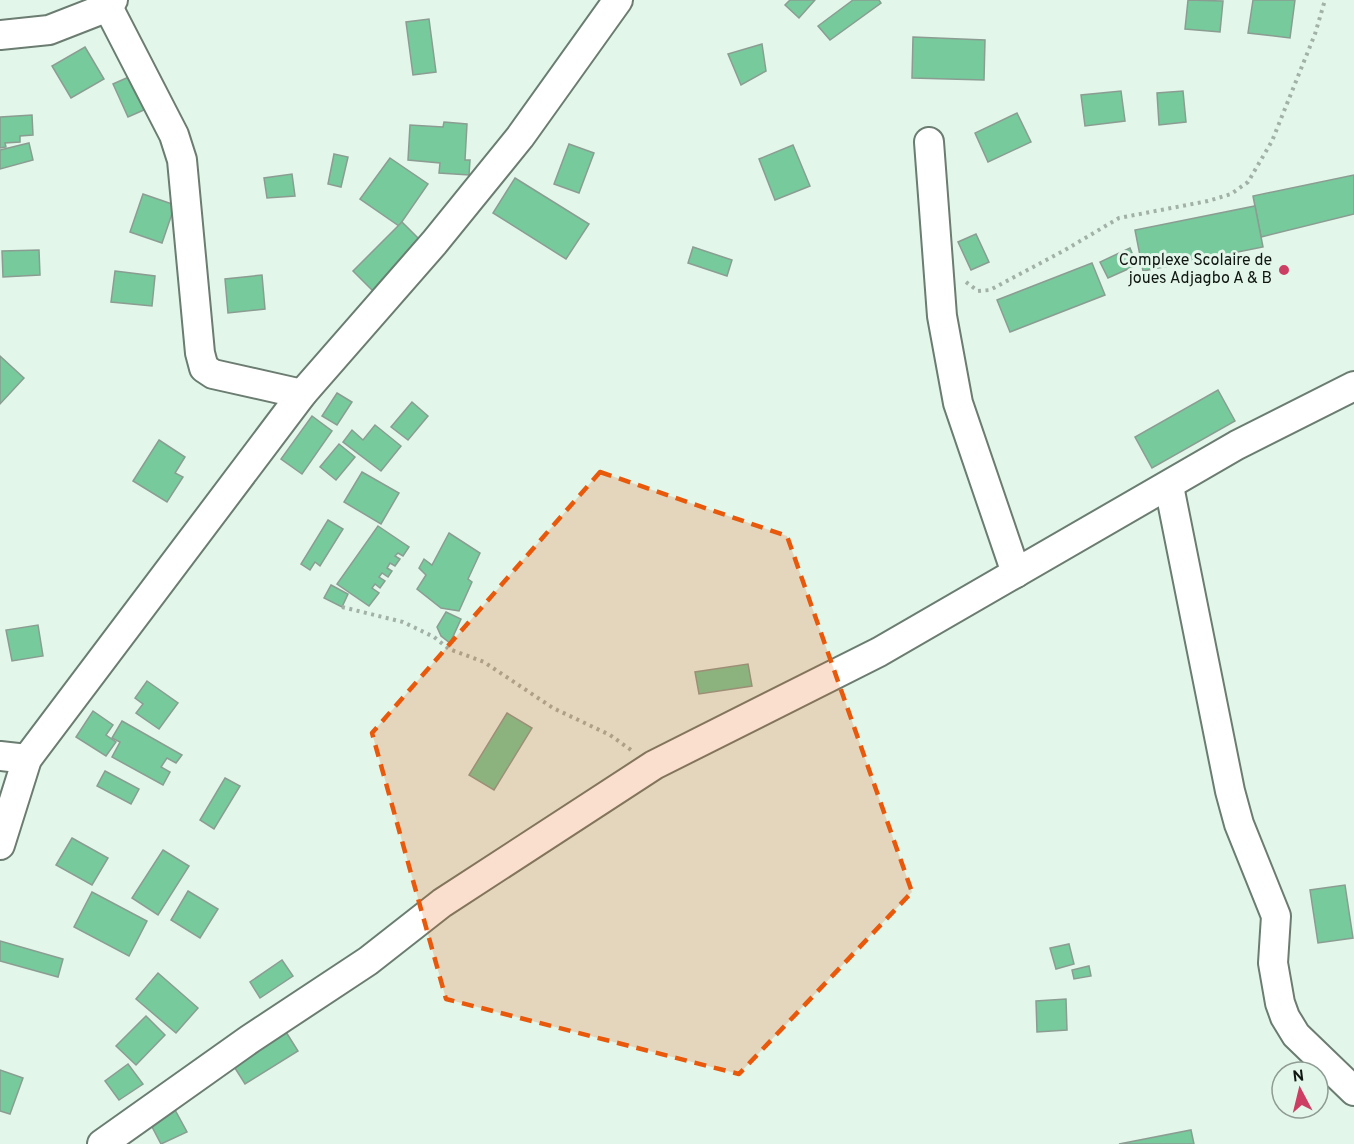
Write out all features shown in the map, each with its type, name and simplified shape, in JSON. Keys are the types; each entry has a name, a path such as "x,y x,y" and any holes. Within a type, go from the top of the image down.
{"street":[{"path":"0,845 14,757 302,394 434,243 520,137 618,0"},
{"path":"0,35 49,30 110,4 174,135 182,160 200,353 204,368 213,374 302,394"},
{"path":"929,142 942,316 958,403 1016,573"},
{"path":"102,1144 250,1039 368,961 442,903 654,765 879,652 1237,445 1354,386"},
{"path":"1169,486 1230,791 1243,834 1276,916 1274,963 1280,1003 1296,1035 1354,1091"}],"path":[{"path":"962,278 978,291 990,290 1119,218 1208,201 1231,194 1248,182 1272,141 1315,34 1325,0"},
{"path":"342,607 403,622 434,637 449,649 484,663 553,708 610,735 654,765"}],"highlighted area":[{"path":"600,472 787,536 912,892 739,1074 446,999 372,733"}],"building":[{"path":"790,0 815,0 799,18 785,5"},
{"path":"853,0 879,0 881,3 830,40 818,26"},
{"path":"1188,0 1223,1 1220,32 1185,29"},
{"path":"1253,0 1295,0 1290,38 1248,33"},
{"path":"429,19 436,72 413,75 406,22"},
{"path":"913,37 985,40 984,80 912,78"},
{"path":"762,44 766,71 741,85 728,54"},
{"path":"85,47 104,79 71,98 52,66"},
{"path":"131,76 146,109 128,117 113,84"},
{"path":"1121,91 1125,121 1085,126 1081,95"},
{"path":"1183,91 1186,122 1159,125 1157,93"},
{"path":"1017,113 1031,142 988,162 975,133"},
{"path":"32,115 33,135 20,136 20,142 5,143 6,147 0,148 0,117"},
{"path":"444,122 467,124 465,160 470,160 469,175 439,173 440,163 408,160 410,125 443,127"},
{"path":"29,143 33,160 0,169 0,150"},
{"path":"569,144 594,153 579,193 554,184"},
{"path":"793,145 810,186 775,200 759,159"},
{"path":"334,154 348,157 341,187 328,184"},
{"path":"390,158 428,184 399,226 360,199"},
{"path":"292,174 295,196 267,198 264,178"},
{"path":"1354,175 1354,214 1261,237 1253,196"},
{"path":"515,178 589,224 566,259 493,213"},
{"path":"143,194 175,205 162,243 130,232"},
{"path":"1255,206 1263,247 1143,271 1135,230"},
{"path":"402,222 428,248 378,296 353,271"},
{"path":"976,234 989,262 971,270 958,242"},
{"path":"693,247 732,260 727,276 688,263"},
{"path":"1130,248 1137,265 1108,278 1100,262"},
{"path":"39,250 40,275 3,277 2,251"},
{"path":"1092,263 1105,295 1010,332 997,300"},
{"path":"115,271 155,276 152,306 111,302"},
{"path":"262,275 265,309 228,313 225,279"},
{"path":"0,356 24,378 0,404"},
{"path":"1218,390 1235,421 1152,468 1135,437"},
{"path":"337,393 352,402 337,425 322,416"},
{"path":"412,402 428,416 408,440 391,427"},
{"path":"312,416 332,431 302,474 281,459"},
{"path":"375,425 401,446 381,471 343,442 352,430 363,440"},
{"path":"159,440 185,457 175,473 183,477 167,502 133,481"},
{"path":"339,444 355,457 336,480 320,467"},
{"path":"362,472 399,493 381,524 344,502"},
{"path":"328,520 343,529 320,566 315,562 310,570 301,564"},
{"path":"378,526 409,547 403,556 398,553 395,556 400,559 395,566 390,563 387,568 392,571 388,577 382,573 379,577 385,581 380,588 375,584 372,588 379,593 369,606 337,584"},
{"path":"449,533 480,553 468,579 472,582 459,611 441,608 417,589 426,575 419,568 424,559 432,565"},
{"path":"331,585 348,594 342,607 324,598"},
{"path":"446,612 461,619 450,643 441,636 437,627"},
{"path":"38,625 43,656 12,661 6,630"},
{"path":"748,664 752,686 699,694 695,672"},
{"path":"147,681 178,703 159,729 136,713 143,704 135,698"},
{"path":"93,711 113,725 106,735 116,742 106,756 76,737"},
{"path":"507,713 532,728 494,790 469,775"},
{"path":"122,721 182,755 176,763 167,758 161,767 170,772 163,785 112,757 120,742 112,738"},
{"path":"105,771 139,789 131,804 97,786"},
{"path":"225,778 240,786 214,829 200,820"},
{"path":"72,838 108,858 92,885 56,865"},
{"path":"163,850 189,866 158,915 132,898"},
{"path":"1345,885 1353,938 1318,943 1310,890"},
{"path":"188,891 218,909 200,938 171,920"},
{"path":"92,892 147,921 129,956 74,927"},
{"path":"0,941 63,959 58,977 0,961"},
{"path":"1069,944 1074,964 1056,969 1050,948"},
{"path":"282,960 293,976 260,998 250,982"},
{"path":"1089,966 1091,976 1074,979 1072,970"},
{"path":"158,973 198,1008 176,1033 136,999"},
{"path":"1066,999 1067,1030 1037,1032 1036,1001"},
{"path":"146,1016 165,1035 136,1065 116,1046"},
{"path":"286,1032 298,1051 245,1084 233,1065"},
{"path":"128,1064 143,1084 119,1100 105,1081"},
{"path":"0,1070 23,1078 10,1114 0,1111"},
{"path":"174,1108 187,1132 161,1144 149,1121"},
{"path":"1191,1130 1194,1144 1119,1144"}],"place":[{"name":"Complexe Scolaire de joues Adjagbo A & B","path":"1284,270"}]}
